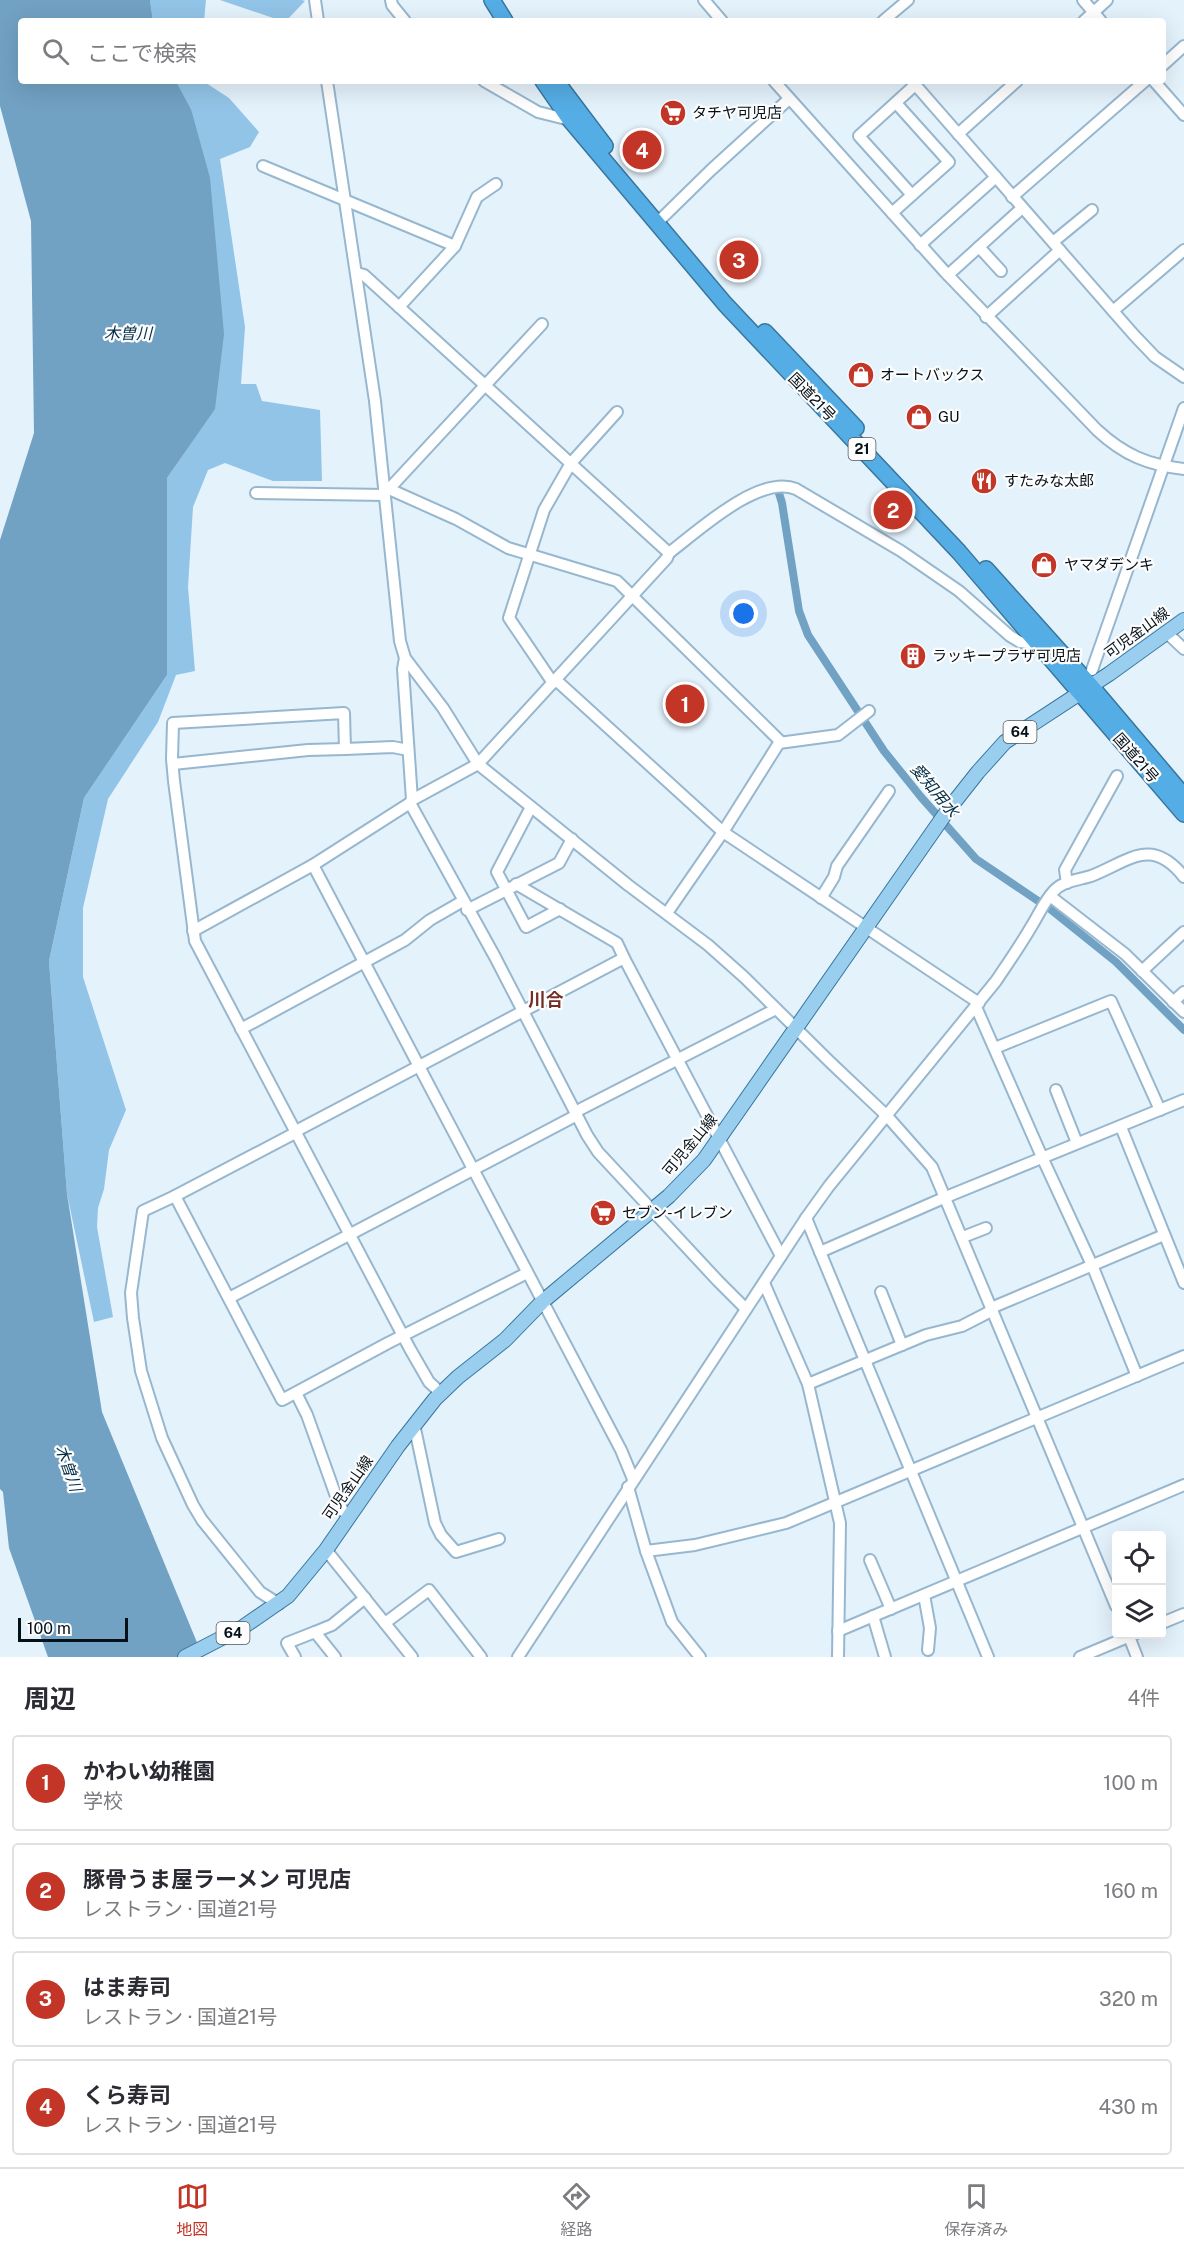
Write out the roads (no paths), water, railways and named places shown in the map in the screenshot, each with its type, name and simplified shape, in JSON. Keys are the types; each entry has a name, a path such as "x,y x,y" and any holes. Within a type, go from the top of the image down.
{"highway":[{"path":"492,0 503,18"},
{"path":"503,0 515,18"},
{"name":"国道21号","path":"545,84 570,120 725,304 918,507 1038,644 1088,683 1184,814"},
{"name":"国道21号","path":"558,84 586,123 662,218 731,298 925,500 1088,683 1184,796"}],"main road":[{"name":"可児金山線","path":"185,1657 243,1627 279,1604 326,1550 414,1424 441,1393 505,1340 542,1302 687,1178 720,1139 948,810 1005,742 1088,683 1184,620"}],"street":[{"path":"315,0 318,18"},
{"path":"390,0 403,18"},
{"path":"704,0 719,18"},
{"path":"887,18 908,0"},
{"path":"1083,0 1097,17 1107,0"},
{"path":"1166,62 1184,46"},
{"path":"327,84 375,401 400,641 405,658 443,708 478,764 628,885 708,945 887,1116 932,1167 1112,1596"},
{"path":"489,84 538,112 570,120"},
{"path":"776,84 986,317 1113,445 1131,455 1163,467 1184,469"},
{"path":"912,84 896,103 859,136 912,195"},
{"path":"914,84 1155,357 1184,377"},
{"path":"958,134 1014,84"},
{"path":"1012,197 1142,84"},
{"path":"1157,84 1184,115"},
{"path":"662,218 789,99"},
{"path":"892,213 949,162 896,103"},
{"path":"263,166 455,246"},
{"path":"921,245 996,177"},
{"path":"399,307 455,246 476,199 496,184"},
{"path":"948,275 1022,208"},
{"path":"986,317 1092,210"},
{"path":"979,247 1001,271"},
{"path":"1113,311 1184,250"},
{"path":"357,273 364,275 669,553"},
{"path":"386,491 542,324"},
{"path":"1088,683 1184,408"},
{"path":"617,412 571,463 544,510 509,618 554,681 723,832 978,1005 994,1048 1042,1158 1092,1265 1137,1376"},
{"path":"193,932 314,866 411,801 478,764 667,558 669,553 745,496 776,485 786,485 902,551 959,591 1010,636 1020,642 1038,644"},
{"path":"256,493 386,491 456,519 508,548 617,581 780,741 723,832 667,913"},
{"path":"1167,633 1184,649"},
{"path":"405,658 403,669 411,801 465,905 598,1152 747,1309"},
{"path":"779,744 838,735 869,711"},
{"path":"345,748 344,713 173,723 173,764 193,932 195,941 403,1336 429,1382 441,1393"},
{"path":"173,764 218,758 345,748 393,747 408,750"},
{"path":"1067,883 1065,870 1117,776"},
{"path":"821,898 834,877 837,866 889,791"},
{"path":"531,807 496,872 526,927 560,909"},
{"path":"241,1029 405,940 430,920 506,890 558,863 572,839"},
{"path":"524,1655 631,1483 806,1218 829,1186 978,1005 1020,947 1049,897 1067,883 1143,854 1170,860 1184,876"},
{"path":"314,866 621,1450 646,1551 672,1622 700,1657"},
{"path":"516,884 617,942 782,1256"},
{"path":"1049,897 1125,954 1184,1012"},
{"path":"1142,971 1184,932"},
{"path":"279,1604 260,1592 218,1542 192,1505 162,1438 141,1371 133,1318 131,1293 143,1211 624,958"},
{"path":"1173,1002 1184,992"},
{"path":"994,1048 1111,1001 1160,1110"},
{"path":"229,1298 776,1009"},
{"path":"1056,1090 1077,1143"},
{"path":"820,1252 945,1197 1184,1100"},
{"path":"1121,1127 1184,1283"},
{"path":"175,1196 282,1400 527,1273"},
{"path":"806,1218 988,1657"},
{"path":"963,1237 986,1228"},
{"path":"808,1384 926,1335 962,1326 992,1309 1164,1235"},
{"path":"764,1283 808,1384 840,1523 838,1657"},
{"path":"881,1292 902,1345"},
{"path":"646,1551 695,1545 786,1523 1184,1356"},
{"path":"296,1392 307,1415 337,1499 343,1511 349,1516"},
{"path":"414,1424 435,1522 441,1535 456,1552 499,1539"},
{"path":"838,1631 1184,1485"},
{"path":"326,1550 412,1657"},
{"path":"870,1560 891,1609"},
{"path":"385,1623 429,1590 481,1657"},
{"path":"924,1595 930,1628 928,1650"},
{"path":"295,1657 287,1643 332,1625 366,1598"},
{"path":"1166,1621 1184,1614"},
{"path":"873,1616 885,1657"},
{"path":"315,1632 335,1657"},
{"path":"1080,1657 1122,1639"},
{"path":"1132,1639 1137,1657"}],"water":[{"name":"木曽川","path":"0,0 150,0 153,18 18,18 18,84 178,84 191,109 210,178 224,334 215,409 167,478 167,675 84,798 49,961 67,1194 102,1412 203,1657 48,1657 9,1548 3,1492 0,1489 0,540 34,433 31,221 0,106"}],"waterway":[{"name":"愛知用水","path":"778,490 799,611 808,635 884,751 976,859 1050,909 1116,962 1184,1030"}],"place":[{"name":"タチヤ可児店","path":"673,113"},
{"name":"くら寿司","path":"642,150"},
{"name":"はま寿司","path":"739,260"},
{"name":"オートバックス","path":"861,375"},
{"name":"GU","path":"919,417"},
{"name":"すたみな太郎","path":"984,481"},
{"name":"豚骨うま屋ラーメン 可児店","path":"893,510"},
{"name":"ヤマダデンキ","path":"1044,565"},
{"name":"ラッキープラザ可児店","path":"913,656"},
{"name":"かわい幼稚園","path":"685,704"},
{"name":"セブン-イレブン","path":"603,1213"}],"district":[{"name":"川合","path":"546,1000"}]}
